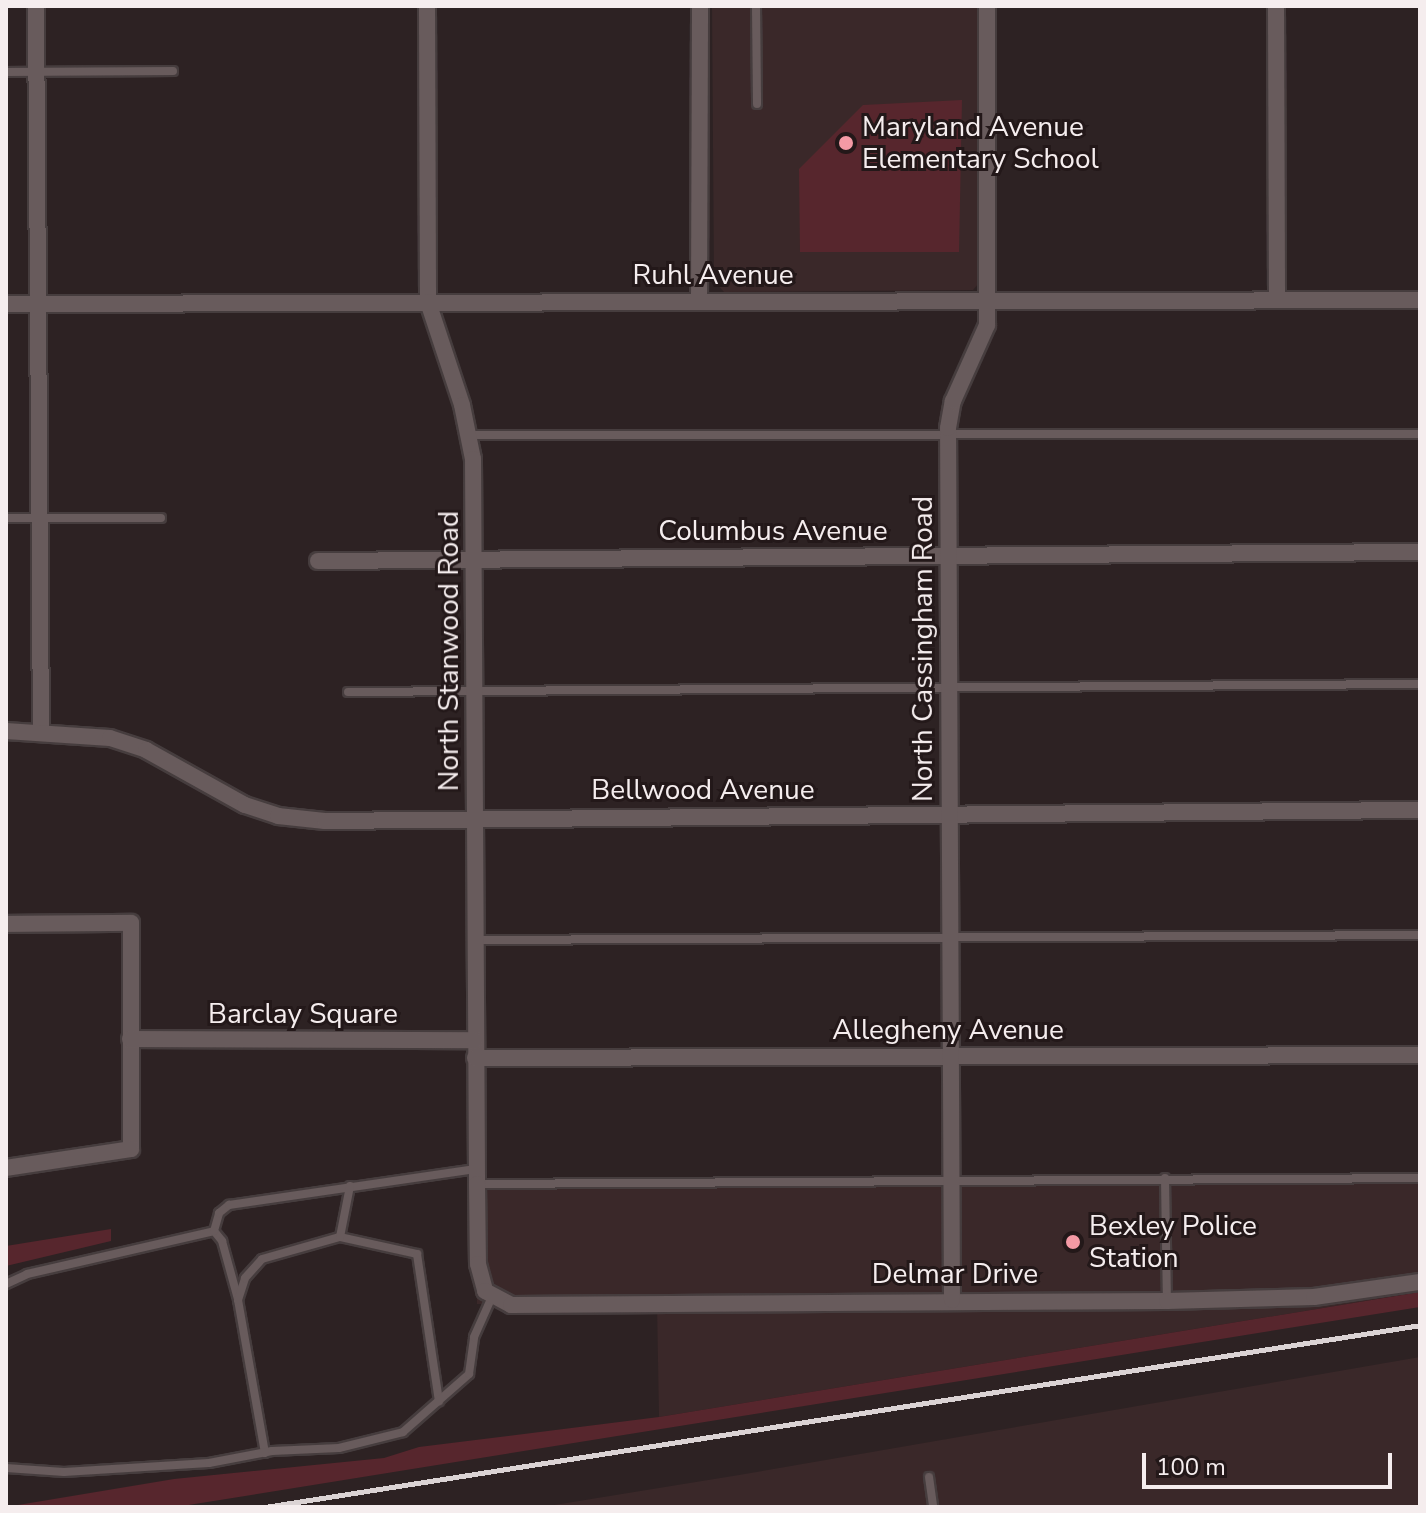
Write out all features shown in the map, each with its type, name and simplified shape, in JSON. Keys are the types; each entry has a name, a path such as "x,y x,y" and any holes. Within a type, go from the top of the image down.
{"street":[{"path":"36,6 41,732"},
{"name":"North Stanwood Road","path":"427,6 428,302 468,435 476,559 473,692 478,1264 491,1299"},
{"path":"699,302 700,6"},
{"name":"North Cassingham Road","path":"952,1300 948,434 957,390 983,343 988,301 987,6"},
{"path":"1276,6 1277,300"},
{"name":"Ruhl Avenue","path":"6,304 1420,300"},
{"name":"Columbus Avenue","path":"318,561 1420,552"},
{"name":"Bellwood Avenue","path":"6,731 110,738 146,750 212,790 278,816 325,821 1420,810"},
{"path":"6,924 131,923 131,1149 6,1168"},
{"name":"Barclay Square","path":"130,1039 475,1049"},
{"name":"Allegheny Avenue","path":"475,1049 952,1056 1420,1055"},
{"name":"Delmar Drive","path":"491,1299 511,1305 1167,1301 1314,1297 1420,1282"}],"lane":[{"path":"756,6 757,104"},
{"path":"6,72 173,71"},
{"path":"468,435 1420,434"},
{"path":"6,518 161,518"},
{"path":"348,692 1420,684"},
{"path":"476,940 1420,935"},
{"path":"214,1231 219,1213 229,1205 350,1186 477,1176 952,1180 1420,1178"},
{"path":"1165,1178 1167,1301"},
{"path":"340,1237 350,1186"},
{"path":"6,1284 27,1274 214,1231"},
{"path":"214,1231 222,1241 238,1300 265,1453"},
{"path":"238,1300 245,1278 262,1259 340,1237 417,1254 439,1401"},
{"path":"6,1468 133,1469 265,1453 339,1448 403,1432 469,1374 474,1337 491,1299"},
{"path":"929,1477 933,1507"}],"shaded area":[{"name":"Maryland Avenue Elementary School","path":"712,6 979,6 981,281 973,290 724,292 714,281"},
{"path":"962,100 959,252 800,252 799,169 863,105"},
{"path":"1420,1178 1420,1292 659,1417 657,1304 477,1304 474,1180"},
{"path":"111,1229 111,1241 6,1266 6,1246"},
{"path":"1420,1292 1420,1307 176,1507 6,1507 174,1479 384,1458 419,1447 659,1417"},
{"path":"1420,1357 1420,1507 542,1507 739,1475"}],"railway":[{"path":"265,1507 1420,1325"}],"place":[{"name":"Maryland Avenue Elementary School","path":"846,143"},
{"name":"Bexley Police Station","path":"1073,1242"}]}
